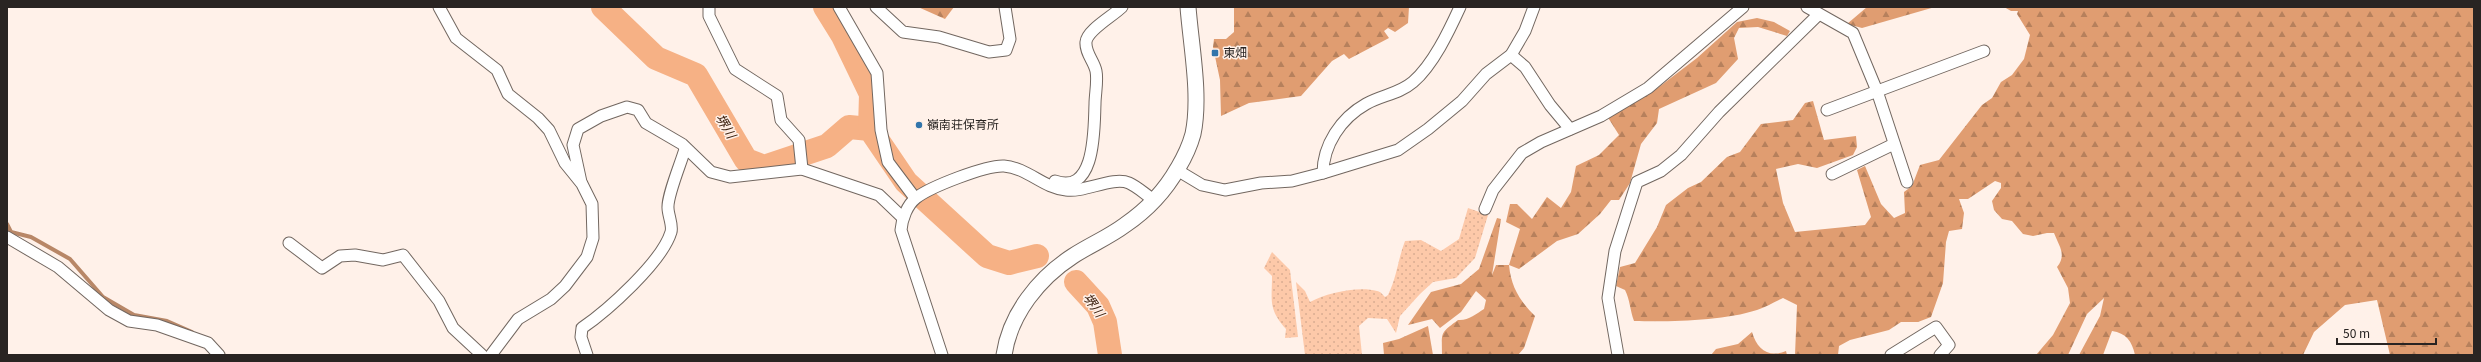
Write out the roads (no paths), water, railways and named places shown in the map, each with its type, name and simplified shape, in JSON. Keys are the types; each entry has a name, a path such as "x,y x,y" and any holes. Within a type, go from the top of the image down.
{"street":[{"path":"439,7 456,38 497,70 508,94 538,118 549,130 565,163 582,184 592,204 594,238 587,257 565,286 551,299 518,319 491,355"},
{"path":"709,7 709,16 735,69 777,96 781,120 799,140 802,169"},
{"path":"839,7 877,73 881,130 888,162 915,198"},
{"path":"876,7 902,32 939,37 988,52 1006,50 1010,38 1005,7"},
{"path":"1036,178 1040,175 1065,184 1073,182 1084,173 1091,157 1096,70 1087,53 1086,41 1092,30 1112,18 1122,7"},
{"path":"1004,355 1016,317 1030,294 1049,274 1072,256 1125,226 1168,186 1177,170 1193,135 1195,102 1188,7"},
{"path":"1323,173 1323,160 1332,138 1343,124 1366,104 1403,90 1415,81 1449,31 1460,7"},
{"path":"1177,170 1202,185 1225,190 1261,183 1292,181 1398,150 1462,101 1486,74 1511,55 1525,31 1534,7"},
{"path":"1485,209 1493,190 1522,154 1570,129 1601,116 1648,88 1743,7"},
{"path":"1807,7 1853,33 1877,91 1907,182"},
{"path":"1618,355 1608,298 1615,252 1637,182 1661,171 1681,155 1719,112 1819,14"},
{"path":"1827,110 1984,51"},
{"path":"1511,55 1525,67 1550,105 1570,129"},
{"path":"582,184 573,146 578,129 601,116 627,107 638,110 646,123 682,144 685,149 712,172 730,177 802,169 879,195 902,217"},
{"path":"1832,174 1894,144"},
{"path":"587,355 581,337 582,328 599,316 634,283 659,253 672,231 667,207 685,149"},
{"path":"942,355 901,230 902,217 915,198 967,174 986,168 1004,166 1026,172 1053,188 1068,191 1119,182 1128,183 1154,200"},
{"path":"7,237 58,267 109,310 129,321 157,325 208,343 219,355"},
{"path":"289,243 322,268 340,256 355,255 383,260 403,255 439,301 453,328 482,355"},
{"path":"1891,355 1936,327 1949,345 1940,355"}],"waterway":[{"name":"堺川","path":"603,7 656,58 696,75 746,160 764,167 827,146 849,127 870,129 906,182 987,256 1009,263 1037,256"},
{"name":"堺川","path":"825,7 843,36 871,94 870,129"},
{"path":"7,224 11,232 31,237 70,259 103,297 134,315 167,321 192,332"},
{"name":"堺川","path":"1076,282 1098,306 1105,322 1110,355"}],"place":[{"name":"東畑","path":"1215,53"},
{"name":"嶺南荘保育所","path":"919,125"}]}
